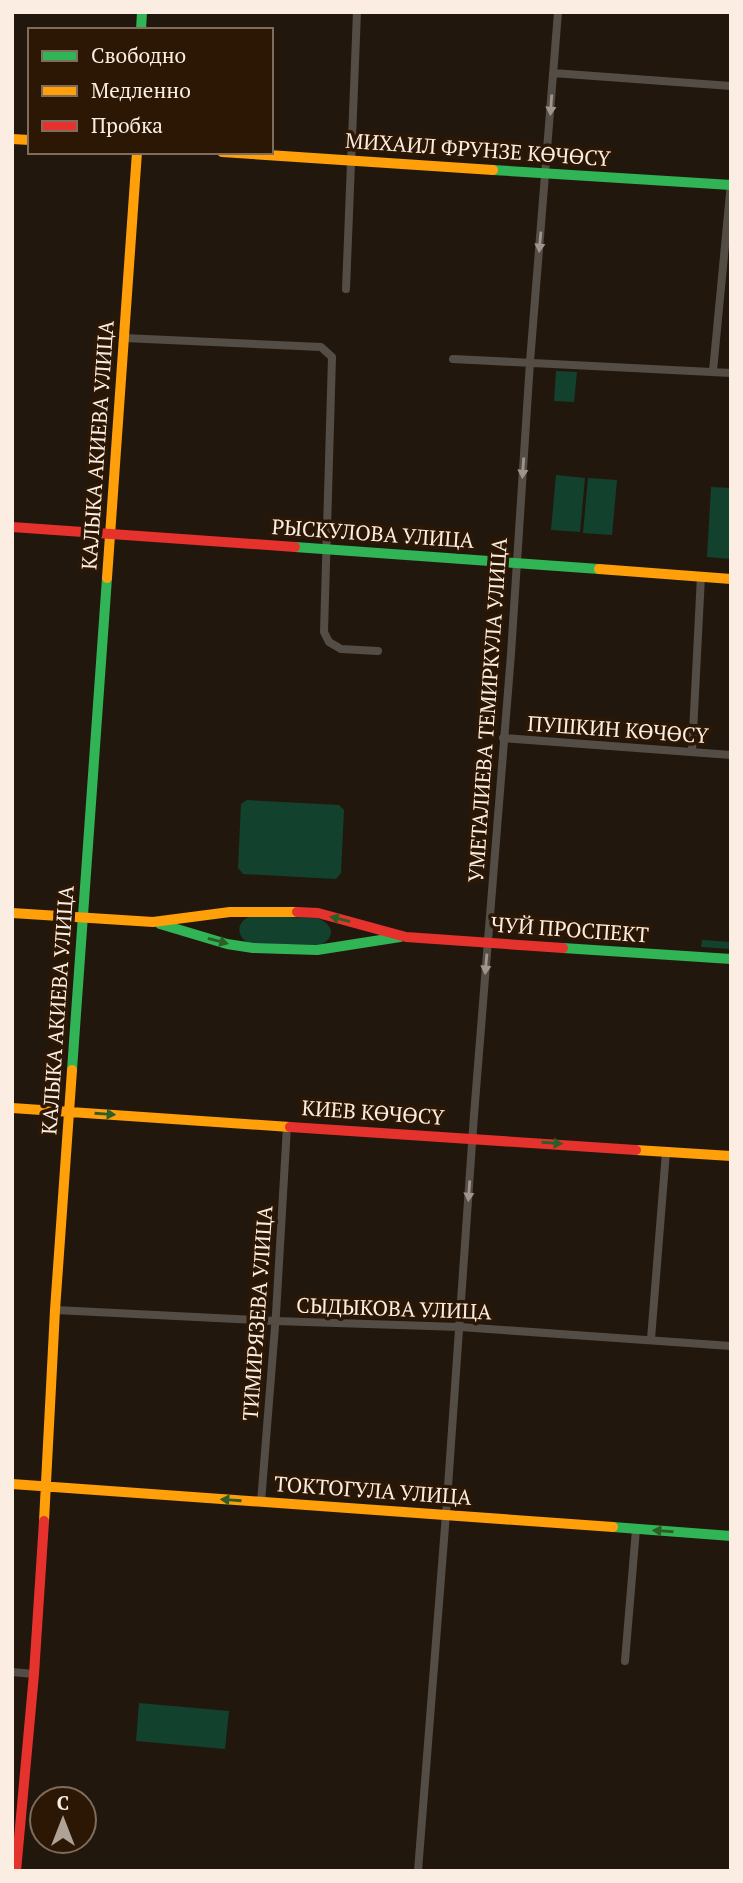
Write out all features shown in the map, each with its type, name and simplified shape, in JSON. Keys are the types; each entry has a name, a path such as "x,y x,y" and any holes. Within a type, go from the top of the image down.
{"main road":[{"name":"КАЛЫКА АКИЕВА УЛИЦА","path":"16,1871 34,1674 55,1310 137,154"},
{"name":"МИХАИЛ ФРУНЗЕ КӨЧӨСҮ","path":"254,154 731,184"},
{"name":"РЫСКУЛОВА УЛИЦА","path":"12,527 731,579"},
{"name":"ЧУЙ ПРОСПЕКТ","path":"12,913 153,922 230,912 311,913 406,937"},
{"name":"ЧУЙ ПРОСПЕКТ","path":"153,922 227,944 253,948 317,950 406,937 731,959"},
{"name":"КИЕВ КӨЧӨСҮ","path":"12,1108 731,1156"},
{"name":"ТОКТОГУЛА УЛИЦА","path":"12,1484 731,1536"}],"street":[{"path":"346,289 357,12"},
{"name":"УМЕТАЛИЕВА ТЕМИРКУЛА УЛИЦА","path":"418,1871 558,12"},
{"path":"553,73 731,86"},
{"path":"713,371 731,184"},
{"path":"124,338 321,347 332,357 324,632 329,642 341,649 378,652"},
{"path":"453,359 731,373"},
{"path":"692,752 701,576"},
{"name":"ПУШКИН КӨЧӨСҮ","path":"503,738 731,755"},
{"name":"ТИМИРЯЗЕВА УЛИЦА","path":"261,1502 287,1126"},
{"path":"651,1339 666,1152"},
{"name":"СЫДЫКОВА УЛИЦА","path":"55,1310 275,1321 460,1326 731,1346"},
{"path":"625,1661 636,1529"},
{"path":"12,1672 34,1674"}],"green space":[{"path":"556,371 577,372 574,402 554,401"},
{"path":"556,475 585,478 580,532 551,530"},
{"path":"588,478 617,480 612,535 583,533"},
{"path":"711,487 731,488 731,559 707,557"},
{"path":"247,800 339,805 344,810 341,873 336,879 243,874 238,868 241,804"},
{"path":"246,918 317,918 327,924 331,935 320,945 248,943 241,936 239,928"},
{"path":"702,940 731,942 731,949 701,947"},
{"path":"139,1703 229,1711 225,1749 136,1741"}],"traffic: fast":[{"path":"141,28 142,12"},
{"path":"493,170 731,185"},
{"path":"295,547 599,569"},
{"path":"72,1070 107,578"},
{"path":"160,924 227,944 253,948 317,950 400,937"},
{"path":"563,948 731,959"},
{"path":"613,1527 731,1536"}],"traffic: slow":[{"path":"12,139 28,140"},
{"path":"107,578 137,154"},
{"path":"252,154 493,170"},
{"path":"599,569 731,579"},
{"path":"12,913 153,922 230,912 297,912"},
{"path":"44,1521 72,1070"},
{"path":"12,1108 290,1127"},
{"path":"636,1150 731,1156"},
{"path":"12,1484 613,1527"}],"traffic: jam":[{"path":"12,527 295,547"},
{"path":"297,912 318,913 406,937 563,948"},
{"path":"290,1127 636,1150"},
{"path":"16,1871 34,1674 44,1521"}]}
